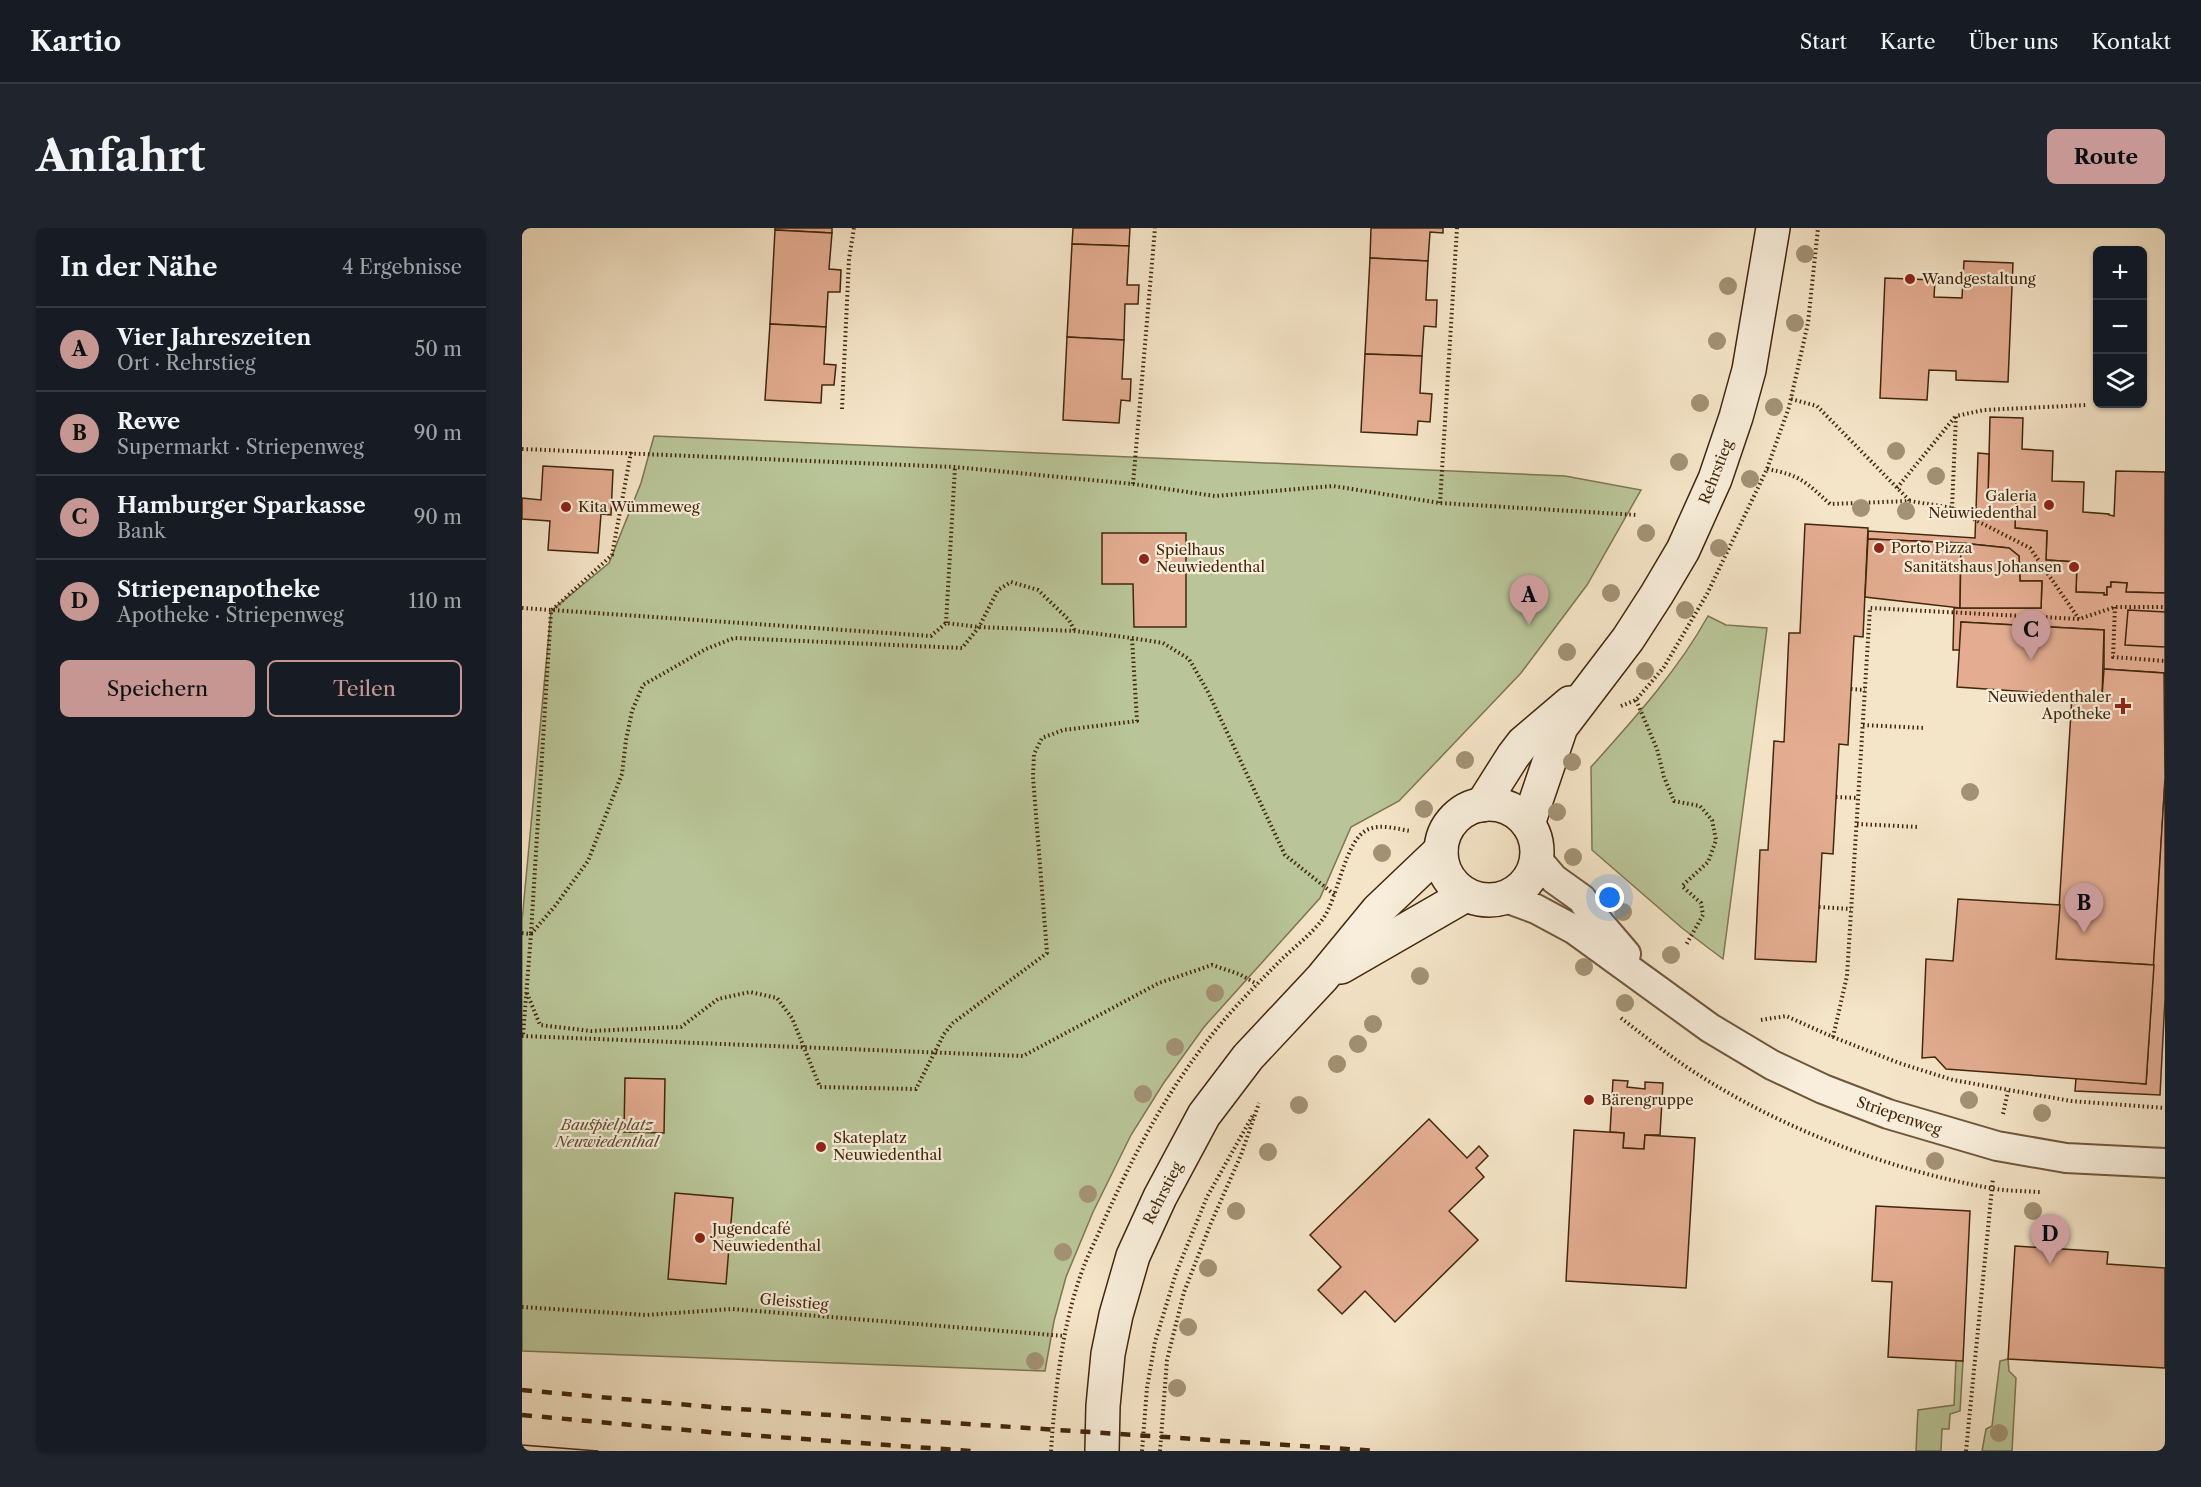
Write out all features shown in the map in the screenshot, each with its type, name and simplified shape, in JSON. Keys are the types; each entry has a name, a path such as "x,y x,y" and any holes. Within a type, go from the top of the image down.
{"street":[{"name":"Rehrstieg","path":"1528,824 1562,728 1590,687 1628,639 1683,550 1715,479 1749,370 1773,228"},
{"name":"Rehrstieg","path":"1482,805 1513,756 1524,743 1551,717 1590,687"},
{"path":"1482,805 1496,805 1509,808 1519,814 1528,824 1534,834 1537,859 1534,871 1518,891 1492,900 1479,899 1466,895 1447,876 1442,864 1443,837 1449,825 1458,815 1482,805"},
{"name":"Rehrstieg","path":"1102,1451 1108,1354 1116,1315 1133,1256 1160,1197 1204,1115 1248,1057 1322,978 1378,910 1441,850"},
{"name":"Striepenweg","path":"1537,859 1554,879 1582,899 1590,912 1659,992"},
{"name":"Rehrstieg","path":"1322,978 1466,895"},
{"name":"Striepenweg","path":"1506,897 1536,909 1575,930 1710,1028 1772,1065 1823,1089 1888,1114 1953,1135 2029,1152 2066,1158 2165,1163"}],"path":[{"path":"842,409 849,259 854,228"},
{"path":"1133,484 1155,228"},
{"path":"1440,503 1457,228"},
{"path":"1791,399 1817,406 1910,501"},
{"path":"1897,488 1956,416 1984,410 2088,405"},
{"path":"1952,508 1956,416"},
{"path":"522,448 955,467 1133,484 1215,496 1333,486 1440,503 1637,515"},
{"path":"631,452 612,555 551,611 523,1036 1023,1056 1159,983 1212,965 1239,974 1257,984"},
{"path":"945,624 955,467"},
{"path":"1767,469 1804,480 1830,504 1910,501 1952,508 2030,548 2079,619"},
{"path":"531,934 588,861 622,774 626,740 633,711 643,685 706,649 734,638 962,648 979,627 998,590 1011,582 1038,590 1069,620 1075,631"},
{"path":"2115,607 2113,657 2165,661"},
{"path":"1833,1037 1847,976 1865,690 1867,615 1870,608 2079,619 2115,607 2165,607"},
{"path":"522,608 931,636 945,624 1075,631 1163,643 1189,658 1208,692 1285,855 1335,895"},
{"path":"526,993 540,1025 591,1031 681,1027 718,999 750,992 777,998 792,1018 820,1087 916,1089 944,1034 953,1023 1047,953 1033,777 1034,754 1042,738 1063,730 1137,721 1132,638"},
{"path":"1851,689 1865,690"},
{"path":"1636,700 1657,749 1664,777 1674,801 1700,806 1712,820 1716,840 1708,862 1682,886 1701,903 1703,915 1686,945"},
{"path":"1863,724 1925,728"},
{"path":"1836,797 1858,798"},
{"path":"1857,824 1919,827"},
{"path":"1819,908 1851,909"},
{"path":"522,933 531,934"},
{"path":"1786,1016 1899,1064 1953,1080 2071,1101 2165,1108"},
{"path":"1142,1451 1147,1388 1155,1342 1176,1273 1207,1197 1258,1107 1241,1155 1184,1292 1167,1360 1160,1451"},
{"path":"1965,1451 1990,1218"},
{"name":"Gleisstieg","path":"522,1307 646,1315 732,1310 1065,1336 1054,1409 1051,1451"}],"green space":[{"name":"Bauspielplatz Neuwiedenthal","path":"654,436 1565,476 1641,490 1587,585 1521,673 1399,801 1351,827 1320,898 1204,1027 1163,1084 1131,1135 1093,1212 1066,1277 1054,1321 1045,1371 522,1351 522,921 551,611 609,563 641,483"},
{"path":"1708,616 1726,625 1767,628 1723,959 1682,928 1592,850 1591,767 1683,657"},
{"path":"2008,1359 2009,1371 2016,1378 2012,1451 1982,1451 1986,1429 1992,1426 2000,1361"},
{"path":"1956,1360 1963,1361 1960,1411 1950,1414 1949,1429 1942,1429 1941,1451 1916,1451 1918,1410 1954,1405"}],"building":[{"path":"775,228 832,228 832,233 775,230"},
{"path":"1073,228 1130,228 1129,246 1072,244"},
{"path":"1371,228 1443,228 1443,233 1430,232 1428,261 1370,258"},
{"path":"775,230 832,233 829,269 841,270 840,292 828,292 826,327 770,324"},
{"path":"1072,244 1129,246 1127,285 1139,285 1138,304 1125,304 1124,340 1067,337"},
{"path":"1370,258 1428,261 1426,300 1437,300 1436,327 1424,326 1422,356 1365,354"},
{"path":"1964,261 2013,263 2008,382 1956,380 1956,371 1929,370 1927,400 1880,398 1885,278 1935,280 1934,297 1962,298"},
{"path":"770,324 826,327 824,364 836,365 834,385 822,385 821,403 765,400"},
{"path":"1067,337 1124,340 1122,379 1131,379 1130,401 1121,400 1119,423 1063,420"},
{"path":"1365,354 1422,356 1420,393 1432,394 1430,422 1418,421 1417,435 1361,432"},
{"name":"Galeria Neuwiedenthal","path":"1990,417 2023,418 2022,449 2053,451 2052,481 2084,482 2083,512 2114,516 2116,471 2165,472 2165,593 2126,592 2127,583 2111,582 2111,587 2107,587 2107,595 2076,592 2077,562 2046,560 2047,531 2015,528 2016,497 1988,496"},
{"path":"1978,453 1989,454 1988,496 2016,497 2015,528 2047,531 2046,560 2077,562 2076,592 2107,595 2107,587 2111,587 2111,582 2127,583 2126,592 2165,593 2165,692 2163,692 2164,673 2104,669 2104,630 1961,622 1960,650 1953,650 1954,608 2041,608 2042,581 2020,581 2019,556 2009,548 1961,543 1868,539 1868,531 1975,538"},
{"name":"Kita Wümmeweg","path":"543,466 613,470 611,515 601,514 598,553 548,550 550,521 522,519 522,498 541,500"},
{"path":"1805,524 1868,528 1863,637 1854,636 1848,745 1839,744 1833,854 1822,853 1816,962 1755,959 1760,850 1768,850 1774,741 1784,742 1789,633 1800,633"},
{"name":"Spielhaus Neuwiedenthal","path":"1102,533 1186,533 1186,627 1134,627 1133,584 1102,584"},
{"path":"1868,539 1961,543 1960,608 1865,597"},
{"path":"1961,543 2009,548 2019,556 2020,581 2042,581 2041,608 1960,608"},
{"path":"2128,610 2165,612 2165,647 2125,645"},
{"path":"1961,622 2104,630 2102,697 1957,687"},
{"path":"2104,669 2164,673 2165,779 2154,965 2056,959 2072,695 2102,697"},
{"path":"2165,779 2165,999 2160,1095 2075,1091 2076,1078 2146,1084"},
{"path":"1958,899 2060,905 2056,959 2154,965 2146,1084 1946,1069 1935,1057 1922,1058 1926,959 1953,961"},
{"path":"625,1078 665,1079 664,1133 624,1132"},
{"path":"1613,1080 1628,1081 1627,1087 1645,1089 1645,1082 1663,1083 1660,1135 1645,1135 1644,1149 1623,1148 1624,1133 1610,1132"},
{"path":"1429,1119 1467,1158 1479,1146 1488,1156 1476,1168 1484,1177 1449,1211 1478,1240 1395,1322 1365,1291 1342,1314 1318,1290 1341,1267 1310,1235"},
{"path":"1574,1130 1624,1133 1623,1148 1644,1149 1645,1135 1695,1138 1686,1288 1566,1281"},
{"name":"Jugendcafé Neuwiedenthal","path":"675,1193 733,1198 726,1284 668,1279"},
{"path":"1876,1206 1970,1211 1963,1361 1888,1357 1892,1282 1872,1281"},
{"path":"2015,1246 2108,1252 2107,1264 2165,1268 2165,1368 2008,1359"}],"tram line":[{"path":"522,1445 598,1451"}],"railway":[{"path":"522,1390 723,1408 1378,1451"},
{"path":"522,1415 720,1433 971,1451"}],"place":[{"name":"Wandgestaltung","path":"1910,279"},
{"name":"Galeria Neuwiedenthal","path":"2049,505"},
{"name":"Kita Wümmeweg","path":"566,507"},
{"name":"Porto Pizza","path":"1879,548"},
{"name":"Spielhaus Neuwiedenthal","path":"1144,559"},
{"name":"Sanitätshaus Johansen","path":"2074,567"},
{"name":"Vier Jahreszeiten","path":"1529,625"},
{"name":"Hamburger Sparkasse","path":"2031,660"},
{"name":"Neuwiedenthaler Apotheke","path":"2123,706"},
{"name":"Rewe","path":"2084,933"},
{"name":"Bärengruppe","path":"1589,1100"},
{"name":"Skateplatz Neuwiedenthal","path":"821,1147"},
{"name":"Jugendcafé Neuwiedenthal","path":"700,1238"},
{"name":"Striepenapotheke","path":"2050,1264"}]}
